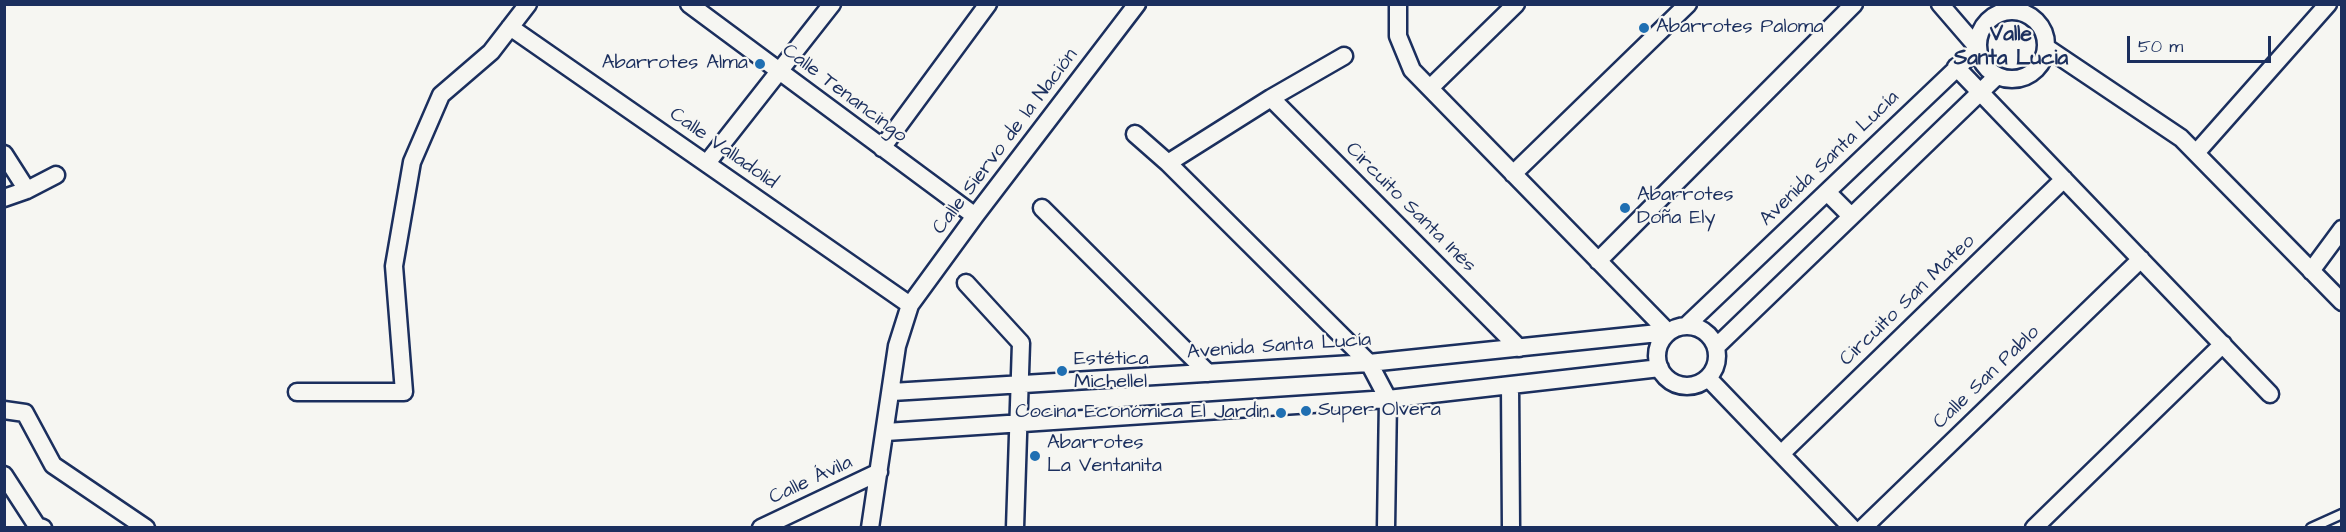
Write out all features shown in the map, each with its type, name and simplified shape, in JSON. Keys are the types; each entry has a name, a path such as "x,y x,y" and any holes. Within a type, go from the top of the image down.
{"street":[{"path":"297,392 404,392 394,266 412,162 441,95 490,52 528,4"},
{"name":"Calle Tenancingo","path":"689,4 975,216"},
{"path":"707,163 832,4"},
{"path":"882,148 988,4"},
{"name":"Calle Siervo de la Nación","path":"870,528 897,346 910,305 1137,4"},
{"path":"1398,4 1398,36 1412,70 1668,332"},
{"path":"1430,88 1516,4"},
{"path":"1513,174 1688,4"},
{"path":"1598,261 1854,4"},
{"path":"1940,4 1978,48"},
{"path":"2196,153 2328,4"},
{"path":"2028,9 2042,27 2046,37 2047,48 2044,59 2030,76 2019,80 2008,80 1997,76 1987,69 1981,60 1978,48 1979,36 1992,17 2002,12 2028,9"},
{"name":"Calle Valladolid","path":"510,27 910,305"},
{"name":"Avenida Santa Lucía","path":"1687,325 1978,48"},
{"path":"2047,48 2181,138 2342,302"},
{"path":"1168,163 1271,98 1344,56"},
{"path":"1956,68 2270,394"},
{"path":"1716,347 1997,76"},
{"name":"Circuito Santa Inés","path":"1271,98 1519,348"},
{"path":"1135,134 1168,163 1369,363 1388,399 1386,528"},
{"path":"4,154 27,190"},
{"path":"4,198 27,190 56,175"},
{"name":"Circuito San Mateo","path":"1781,454 2064,179"},
{"path":"1827,192 1851,216"},
{"path":"1042,208 1208,373"},
{"path":"2311,271 2342,229"},
{"name":"Calle San Pablo","path":"1863,528 2141,259"},
{"path":"966,283 1021,343 1015,528"},
{"path":"1687,325 1705,332 1716,347 1716,364 1708,378 1695,385 1681,385 1669,379 1660,368 1657,356 1659,344 1668,332 1687,325"},
{"name":"Avenida Santa Lucía","path":"891,392 1369,363 1668,332"},
{"path":"2034,528 2223,344"},
{"path":"886,432 1388,399 1660,368"},
{"path":"1708,378 1852,528"},
{"path":"1510,385 1511,528"},
{"path":"4,410 25,412 53,465 146,528"},
{"name":"Calle Ávila","path":"761,528 879,472"},
{"path":"4,475 37,526 42,528"}],"lane":[{"path":"2311,528 2342,514"}],"place":[{"name":"Abarrotes Paloma","path":"1644,28"},
{"name":"Abarrotes Alma","path":"760,64"},
{"name":"Abarrotes Doña Ely","path":"1625,208"},
{"name":"Estética Michellel","path":"1062,371"},
{"name":"Super Olvera","path":"1306,411"},
{"name":"Cocina Económica El Jardin","path":"1281,413"},
{"name":"Abarrotes La Ventanita","path":"1035,456"}],"district":[{"name":"Valle Santa Lucia","path":"2011,48"}]}
